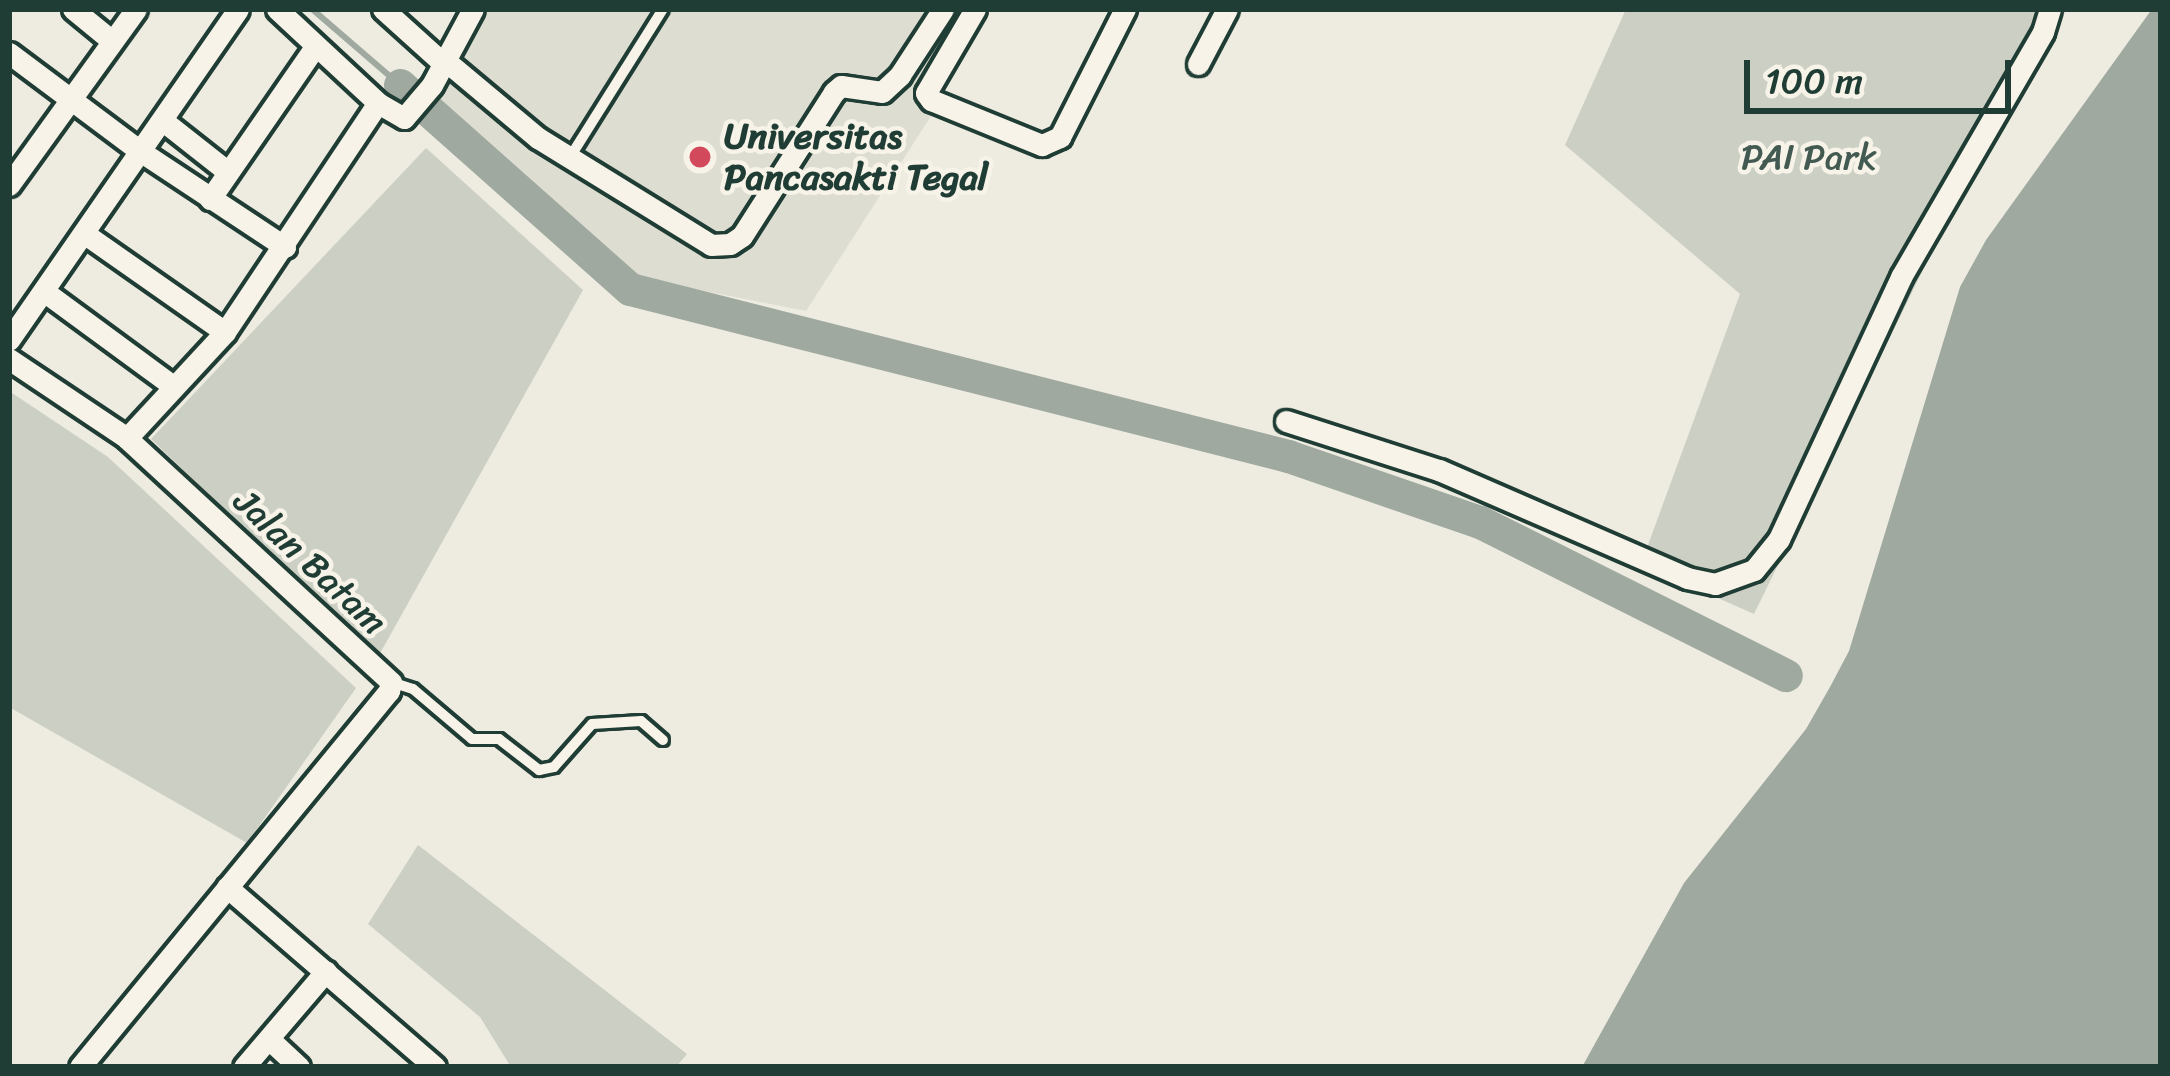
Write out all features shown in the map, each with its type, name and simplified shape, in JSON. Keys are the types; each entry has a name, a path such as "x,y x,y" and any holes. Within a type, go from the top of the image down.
{"street":[{"path":"73,9 112,41"},
{"path":"9,185 18,154 76,99 136,9"},
{"path":"9,340 238,9"},
{"path":"277,9 378,103 404,118 446,63 473,9"},
{"path":"382,9 538,138 572,154 711,244 730,244 742,236 834,92 841,86 882,92 900,76 943,9"},
{"path":"975,9 926,93 931,100 1042,145 1060,137 1125,9"},
{"path":"1198,64 1227,9"},
{"path":"1286,422 1439,470 1687,578 1715,584 1754,570 1779,539 1901,277 2043,32 2050,9"},
{"path":"211,200 314,48"},
{"path":"9,53 140,151 285,247"},
{"path":"128,438 225,332 378,103"},
{"path":"162,120 228,172"},
{"path":"85,234 225,332"},
{"path":"45,292 173,386"},
{"name":"Jalan Batam","path":"9,359 128,438 391,682 376,712 86,1060"},
{"path":"227,887 435,1067"},
{"path":"244,1067 326,971"},
{"path":"269,1040 299,1067"},
{"path":"86,1060 110,1067"}],"lane":[{"path":"572,154 663,9"},
{"path":"391,682 413,689 472,739 499,739 539,770 554,767 592,724 641,722 663,740"}],"shaded area":[{"name":"Universitas Pancasakti Tegal","path":"488,9 968,9 913,98 931,116 806,311 644,279 538,197 433,100"},
{"path":"2152,9 2161,9 2161,1067 1582,1067 1684,883 1806,729 1830,687 1849,651 1960,287 1986,240"}],"green space":[{"name":"PAI Park","path":"1626,9 2067,9 1980,154 1754,614 1641,564 1740,294 1565,145"},
{"path":"426,148 583,290 378,657 151,439"},
{"path":"9,391 108,457 356,688 247,843 9,707"},
{"path":"418,845 687,1054 676,1067 511,1067 480,1017 368,924"}],"waterway":[{"path":"312,9 400,85"},
{"path":"400,85 630,289 1288,456 1480,522 1786,675"}],"place":[{"name":"Universitas Pancasakti Tegal","path":"700,157"}]}
